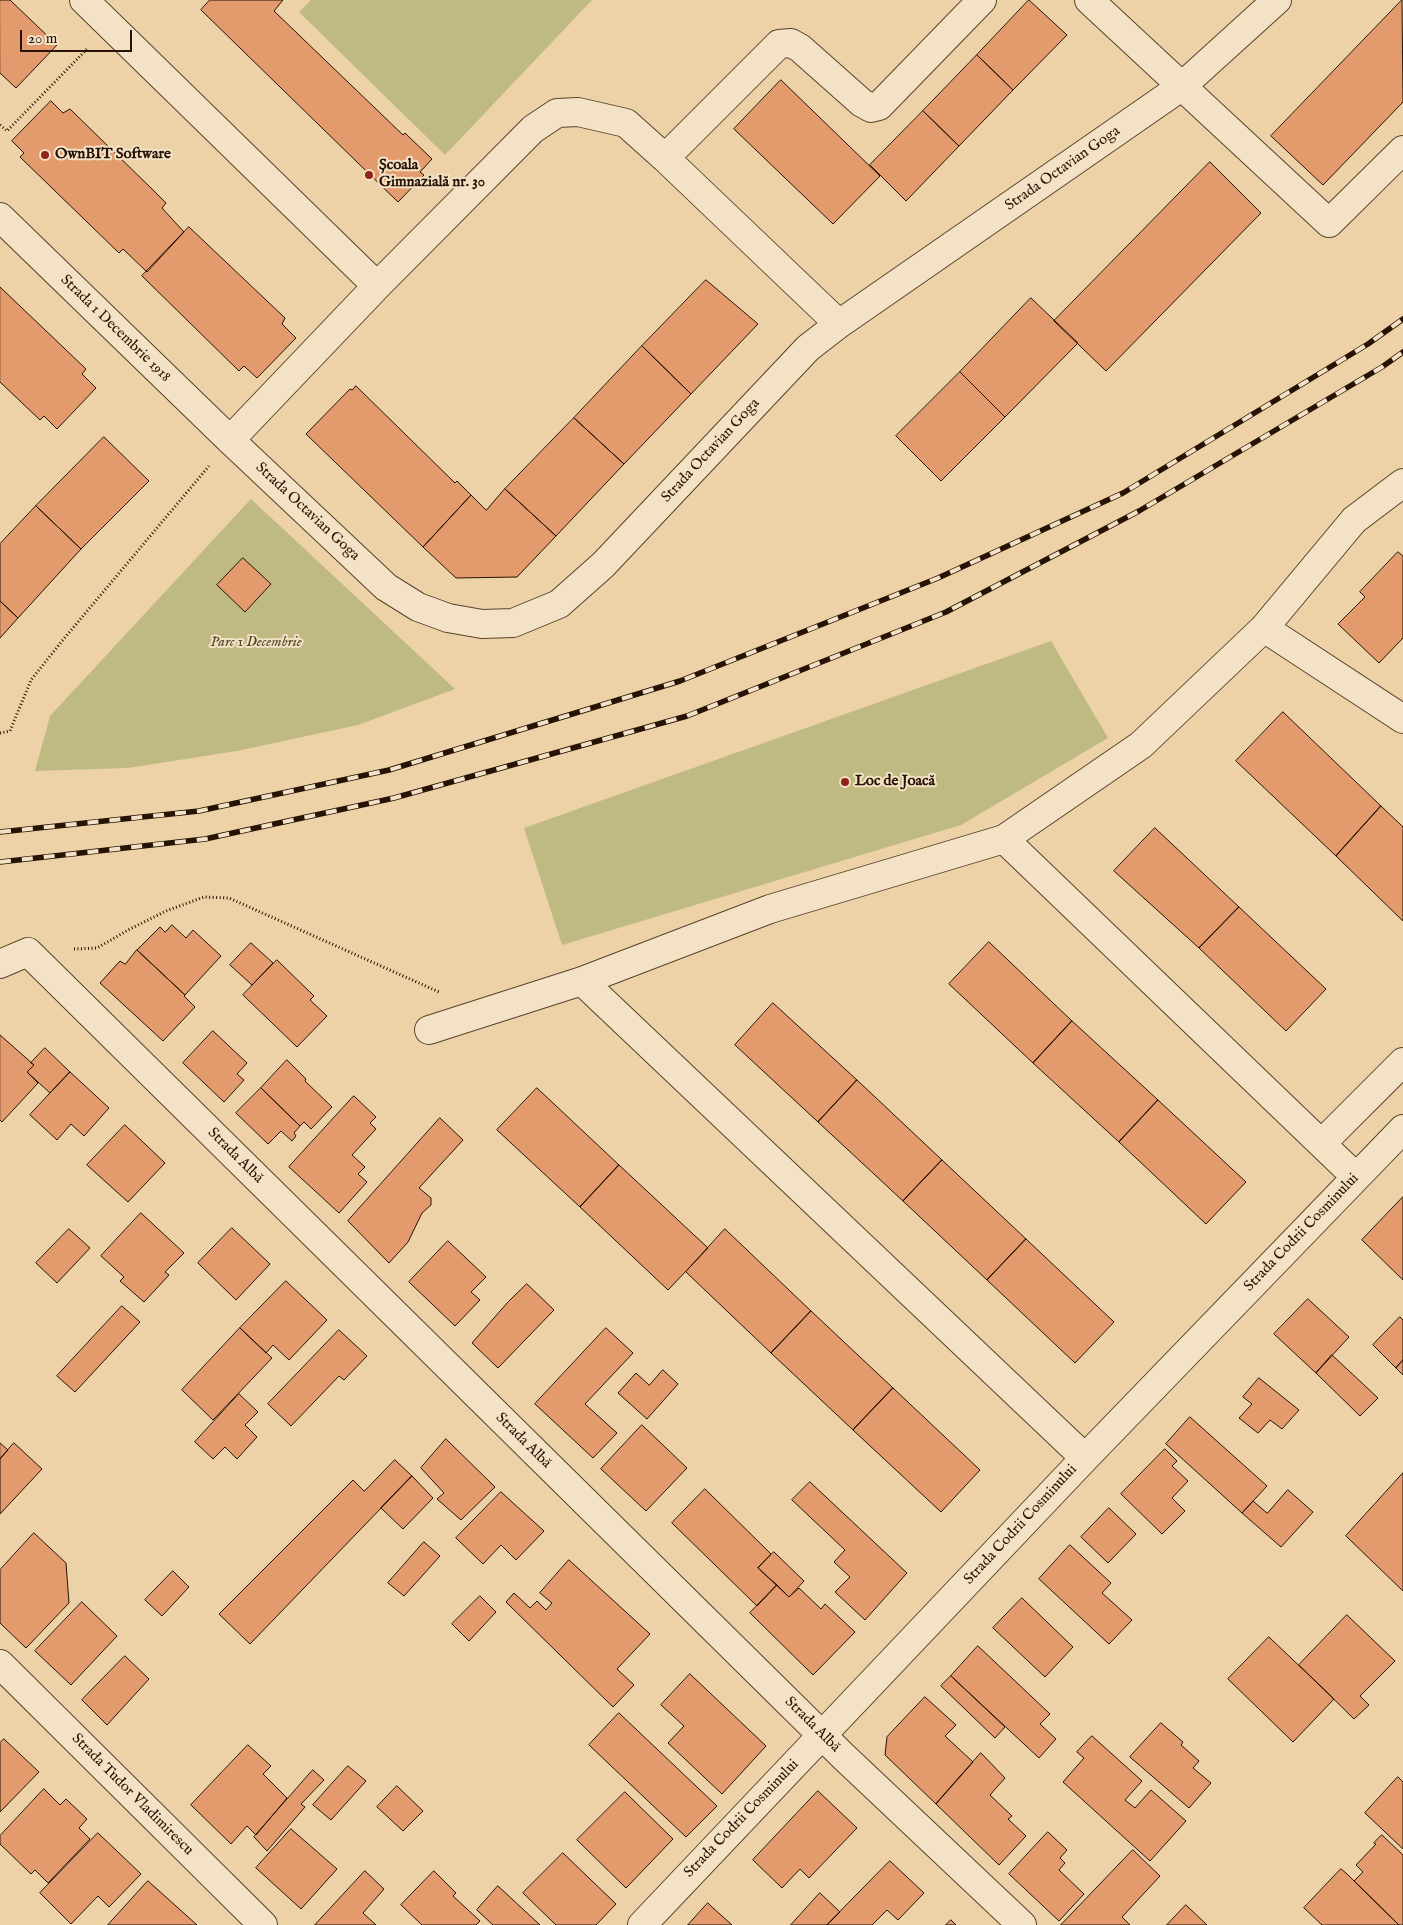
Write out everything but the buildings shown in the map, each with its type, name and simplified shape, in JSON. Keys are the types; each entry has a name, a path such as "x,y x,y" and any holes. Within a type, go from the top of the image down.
{"street":[{"path":"84,0 377,286"},
{"path":"665,158 779,44 791,43 800,48 862,103 871,108 879,106 982,0"},
{"path":"1089,0 1329,223 1403,150"},
{"name":"Strada Octavian Goga","path":"230,440 386,588 418,607 448,618 482,624 513,623 560,604 603,565 808,348 839,324 1181,87 1276,0"},
{"path":"230,440 377,286 533,130 557,113 578,112 626,124 665,158 839,324"},
{"name":"Strada 1 Decembrie 1918","path":"0,217 230,440"},
{"path":"429,1030 582,981 770,909 1004,839 1142,745 1264,628 1354,520 1403,483"},
{"path":"1264,628 1403,719"},
{"path":"1004,839 1356,1176"},
{"path":"0,964 28,952"},
{"name":"Strada Albă","path":"28,952 822,1736 1022,1925"},
{"path":"582,981 1085,1458"},
{"path":"1322,1143 1403,1062"},
{"name":"Strada Codrii Cosminului","path":"642,1925 1085,1458 1403,1129"},
{"name":"Strada Tudor Vladimirescu","path":"0,1664 263,1925"}],"path":[{"path":"0,125 7,132 110,26"},
{"path":"0,733 10,732 31,680 230,440"},
{"path":"28,952 98,948 166,911 204,897 229,898 485,1012"}],"green space":[{"path":"311,0 592,0 445,155 299,12"},
{"name":"Parc 1 Decembrie","path":"251,499 455,689 358,725 237,751 128,768 35,771 50,716"},
{"name":"Loc de Joacă","path":"1051,641 1108,738 961,825 562,945 524,828"}],"railway":[{"path":"0,832 199,811 389,770 680,681 938,578 1123,493 1368,344 1403,319"},
{"path":"0,862 205,839 394,798 687,716 946,612 1139,511 1382,367 1403,352"}],"place":[{"name":"OwnBIT Software","path":"45,155"},
{"name":"Școala Gimnazială nr. 30","path":"369,175"},
{"name":"Loc de Joacă","path":"845,782"}]}
